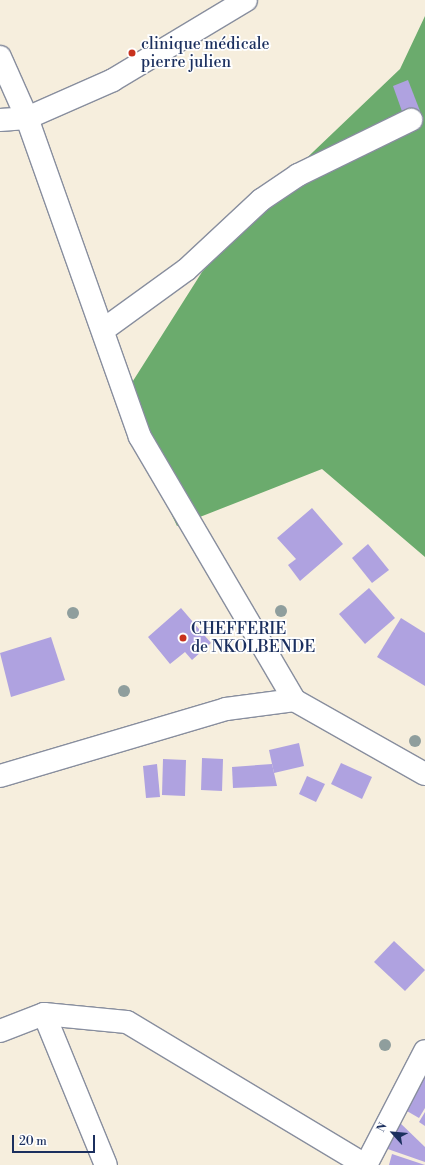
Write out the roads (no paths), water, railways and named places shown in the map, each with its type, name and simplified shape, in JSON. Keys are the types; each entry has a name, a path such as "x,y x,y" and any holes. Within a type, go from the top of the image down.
{"street":[{"path":"0,120 27,118 113,80 246,0"},
{"path":"0,57 27,118 140,437 294,700 425,774"},
{"path":"102,330 186,270 261,200 298,175 412,120"},
{"path":"0,776 220,711 294,700"},
{"path":"0,1031 44,1014 127,1022 366,1165 425,1051"},
{"path":"44,1014 106,1165"}],"place":[{"name":"clinique médicale pierre julien","path":"132,53"},
{"name":"CHEFFERIE de NKOLBENDE","path":"183,638"}]}
